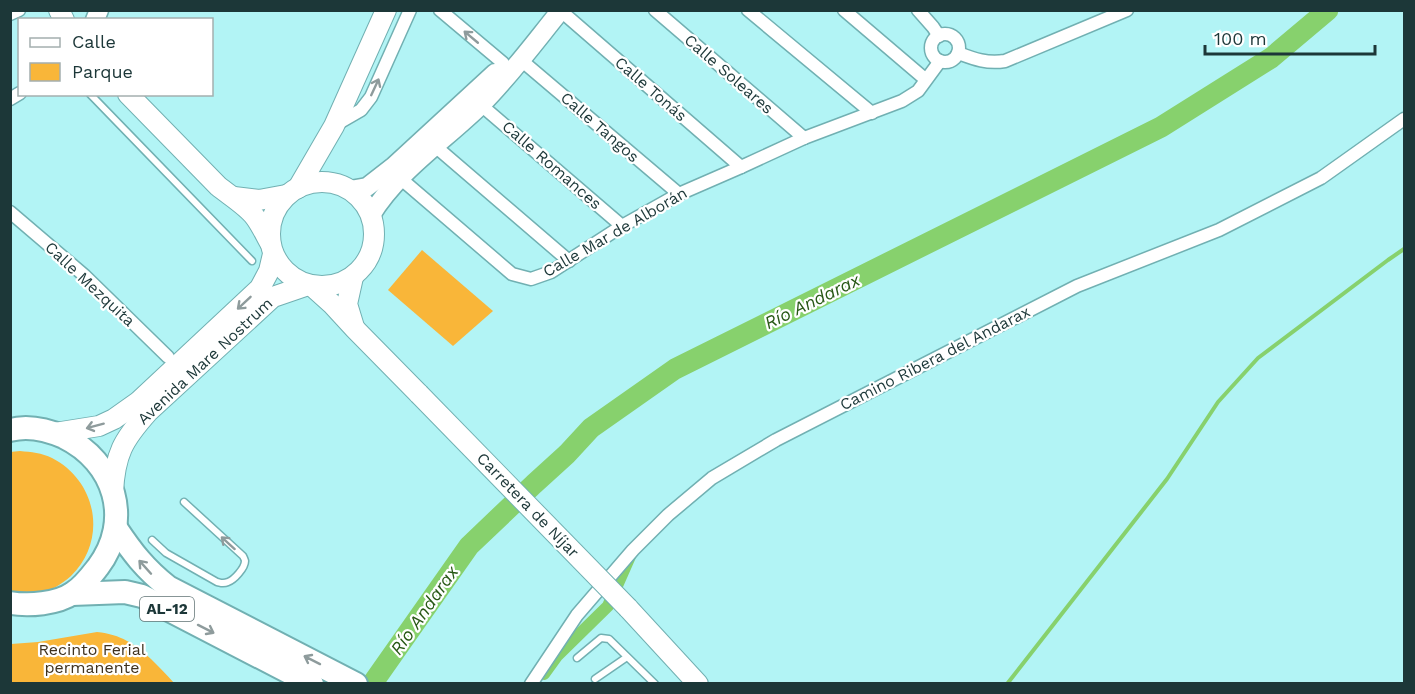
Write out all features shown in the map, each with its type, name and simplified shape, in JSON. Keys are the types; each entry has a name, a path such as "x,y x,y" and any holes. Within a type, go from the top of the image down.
{"highway":[{"name":"AL-12","path":"12,428 55,433 74,442 91,456 104,472 113,492 116,528 109,548 89,578 72,594"},
{"name":"AL-12","path":"116,528 152,575 260,646 312,684"},
{"name":"AL-12","path":"10,603 38,604 72,594 124,592 142,596 356,684"}],"main road":[{"path":"272,249 271,222 275,210 292,191 331,130 386,10"},
{"path":"130,96 218,186 254,215 281,267 293,278 310,285 340,284 353,277 365,265 372,249 374,232 371,215 362,201 328,174 325,160 331,130"},
{"path":"234,197 260,200 310,183 324,182 344,187"},
{"name":"Avenida Mare Nostrum","path":"55,433 99,426 114,419 138,402 260,288 269,271 272,249"},
{"path":"353,277 347,304 355,329"},
{"name":"Avenida Mare Nostrum","path":"113,492 114,474 122,446 130,432 148,412 273,297 310,285"},
{"name":"Carretera de Níjar","path":"310,285 332,304 628,608 698,684"}],"street":[{"path":"10,14 20,10"},
{"path":"331,130 362,110 371,97 410,10"},
{"path":"440,10 502,63"},
{"path":"344,187 367,186 394,166 482,86 545,10"},
{"name":"Calle Soleares","path":"655,10 804,138"},
{"path":"748,10 872,112"},
{"path":"844,10 925,79"},
{"path":"918,10 939,36"},
{"path":"1096,10 1106,20"},
{"path":"958,53 979,61 992,63 1005,61 1127,10"},
{"path":"371,215 381,199 400,178 481,105 561,11"},
{"name":"Calle Tonás","path":"561,11 741,167"},
{"path":"946,34 954,37 959,45 958,53 951,61 940,61 932,54 933,41 946,34"},
{"name":"Calle Tangos","path":"521,60 679,194"},
{"name":"Calle Mar de Alborán","path":"400,178 512,274 531,279 551,272 622,226 679,194 804,138 902,101 918,91 940,61"},
{"name":"Calle Romances","path":"481,105 622,226"},
{"name":"Camino Ribera del Andarax","path":"531,684 578,615 633,550 668,515 712,478 776,440 1077,286 1219,230 1321,178 1404,119"},
{"path":"435,146 569,261"},
{"name":"Calle Mezquita","path":"10,212 85,276 168,357"}],"lane":[{"path":"92,96 252,261"},
{"path":"152,540 166,553 217,582 229,582 239,572 245,562 243,556 184,502"},
{"path":"578,658 605,637 655,684"},
{"path":"595,679 627,657"}],"green space":[{"path":"422,250 493,311 453,346 388,290"},
{"path":"20,451 48,456 67,468 79,481 88,496 93,529 90,546 83,562 71,576 52,589 39,594 11,595 10,452"},
{"name":"Recinto Ferial permanente","path":"97,632 113,635 133,644 174,683 11,683 11,644"}],"waterway":[{"name":"Río Andarax","path":"372,684 469,546 567,454 591,428 675,369 1161,127 1271,58 1328,10"},
{"path":"1007,684 1167,479 1218,402 1258,358 1404,249"},
{"path":"544,674 557,656 608,606 631,554"}]}
